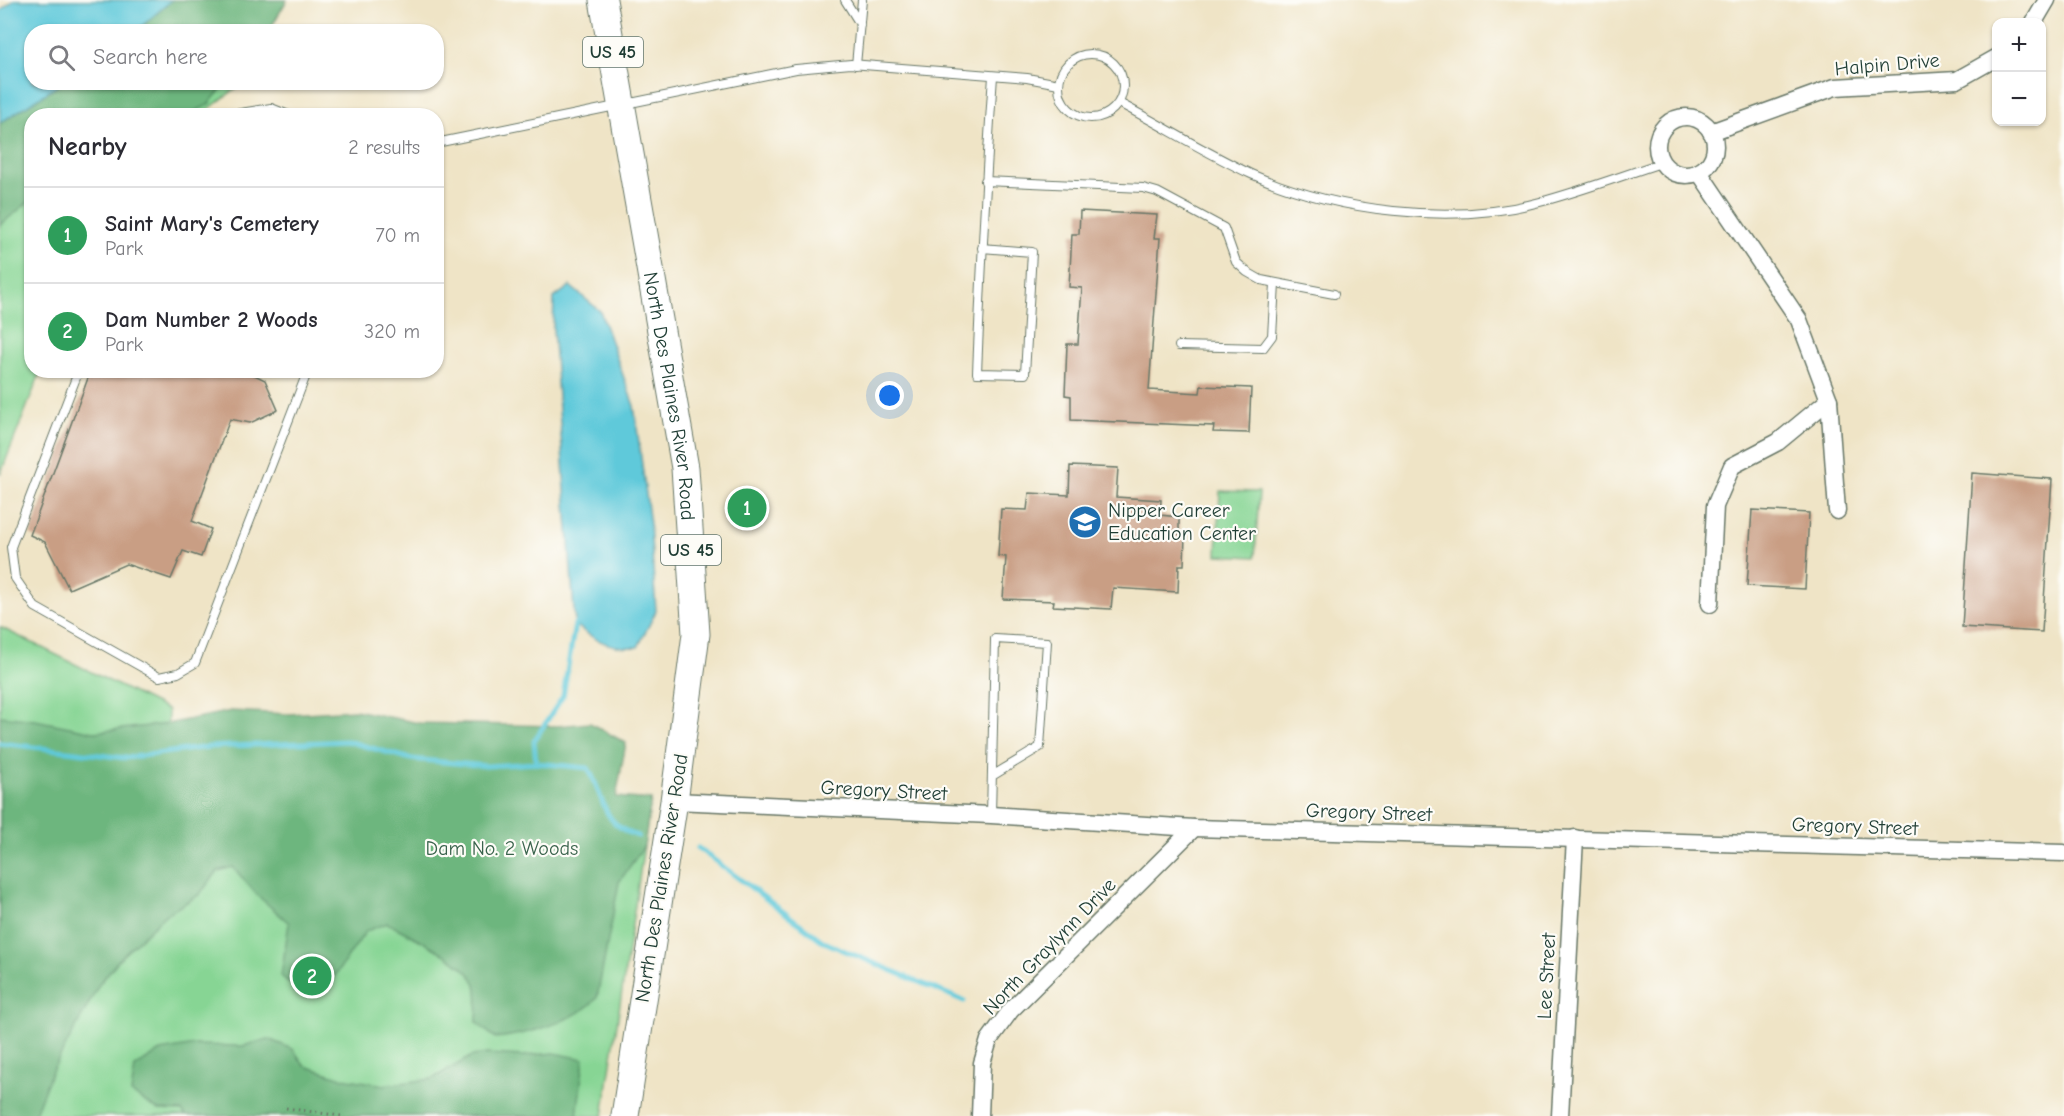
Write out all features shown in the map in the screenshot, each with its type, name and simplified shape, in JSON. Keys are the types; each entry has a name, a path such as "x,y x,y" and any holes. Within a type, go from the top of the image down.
{"main road":[{"name":"North Des Plaines River Road","path":"603,0 623,103 686,479 696,634 674,801 625,1116"}],"street":[{"path":"2036,18 2047,0"},
{"name":"Halpin Drive","path":"1711,132 1835,87 1957,80 1992,60"},
{"path":"1682,117 1691,118 1706,125 1711,132 1714,155 1700,172 1683,176 1667,169 1661,163 1656,147 1657,138 1667,124 1682,117"},
{"path":"1700,172 1799,320 1829,400 1837,511"},
{"path":"1710,604 1715,506 1732,466 1778,442 1829,400"},
{"name":"Gregory Street","path":"674,801 991,815 1194,828 2064,853"},
{"name":"North Graylynn Drive","path":"980,1116 982,1064 989,1040 1011,1010 1194,828"},
{"name":"Lee Street","path":"1560,1116 1575,838"}],"lane":[{"path":"845,0 860,24"},
{"path":"856,64 862,0"},
{"path":"1086,54 1106,57 1121,72 1123,93 1119,103 1102,116 1082,117 1065,104 1059,84 1062,74 1076,58 1086,54"},
{"path":"444,140 796,69 856,64 1059,84"},
{"path":"982,248 1032,252 1025,374 977,373 982,248 985,181 993,76"},
{"path":"1119,103 1250,173 1338,203 1390,210 1472,212 1538,203 1661,163"},
{"path":"985,181 1143,188 1157,192 1224,228 1236,262 1261,280 1334,294"},
{"path":"1179,346 1263,348 1272,336 1275,284"},
{"path":"76,378 12,547 15,578 35,607 159,677 178,673 195,663 305,378"},
{"path":"991,815 994,639 1047,642 1040,747 992,776"}],"path":[{"path":"286,1108 341,1116"}],"green space":[{"path":"172,0 287,0 273,24 145,24"},
{"path":"51,90 234,90 210,108 24,108 24,378 38,378 0,475 0,123"},
{"path":"51,90 220,90 208,105 202,108 24,108 24,206 0,225 0,123"},
{"path":"1220,491 1259,492 1255,557 1217,555"},
{"path":"0,627 168,710 166,774 651,800 603,1116 0,1116"},
{"name":"Dam No. 2 Woods","path":"355,710 419,723 557,726 590,723 626,743 616,797 651,800 644,846 619,882 597,998 577,1014 550,1026 495,1038 477,1023 477,989 471,976 437,950 387,923 366,931 329,984 294,987 281,976 289,923 257,895 233,867 218,871 199,895 165,915 122,956 100,983 51,1073 34,1116 0,1116 0,716 35,720 94,732 167,724 231,711 288,714"},
{"path":"268,1039 293,1049 305,1066 342,1078 385,1085 432,1079 472,1056 487,1054 523,1056 554,1053 584,1059 577,1116 186,1116 182,1111 158,1110 131,1093 135,1067 160,1051 195,1045 243,1046"}],"water":[{"path":"14,0 172,0 144,24 24,24 24,90 51,90 0,123 0,11"},
{"path":"570,286 600,311 634,406 650,524 656,611 638,647 620,647 604,643 575,624 553,329 554,298"}],"building":[{"path":"1080,211 1157,215 1154,238 1160,238 1149,390 1200,393 1201,386 1251,388 1249,433 1213,432 1214,426 1071,420 1071,396 1065,395 1067,344 1078,344 1082,288 1069,287 1072,234 1079,234"},
{"path":"88,378 261,378 265,380 278,410 250,423 230,419 192,521 211,529 201,557 183,551 171,579 126,564 69,589 45,542 30,535"},
{"path":"1070,466 1118,468 1116,497 1161,500 1160,515 1179,517 1179,534 1185,534 1184,565 1179,565 1178,592 1113,588 1111,609 1053,606 1054,601 1003,599 1006,557 998,556 1001,509 1027,510 1029,493 1069,495"},
{"path":"1972,473 2052,479 2042,632 1962,627"},
{"path":"1752,510 1809,513 1805,589 1747,586"}],"waterway":[{"path":"536,763 534,741 563,696 575,624"},
{"path":"0,743 125,758 209,747 347,741 411,759 487,766 536,763 588,768 610,817 617,825 638,836"},
{"path":"698,848 824,942 964,1001"}],"place":[{"name":"Saint Mary's Cemetery","path":"747,508"},
{"name":"Nipper Career Education Center","path":"1085,522"},
{"name":"Dam Number 2 Woods","path":"312,976"}]}
